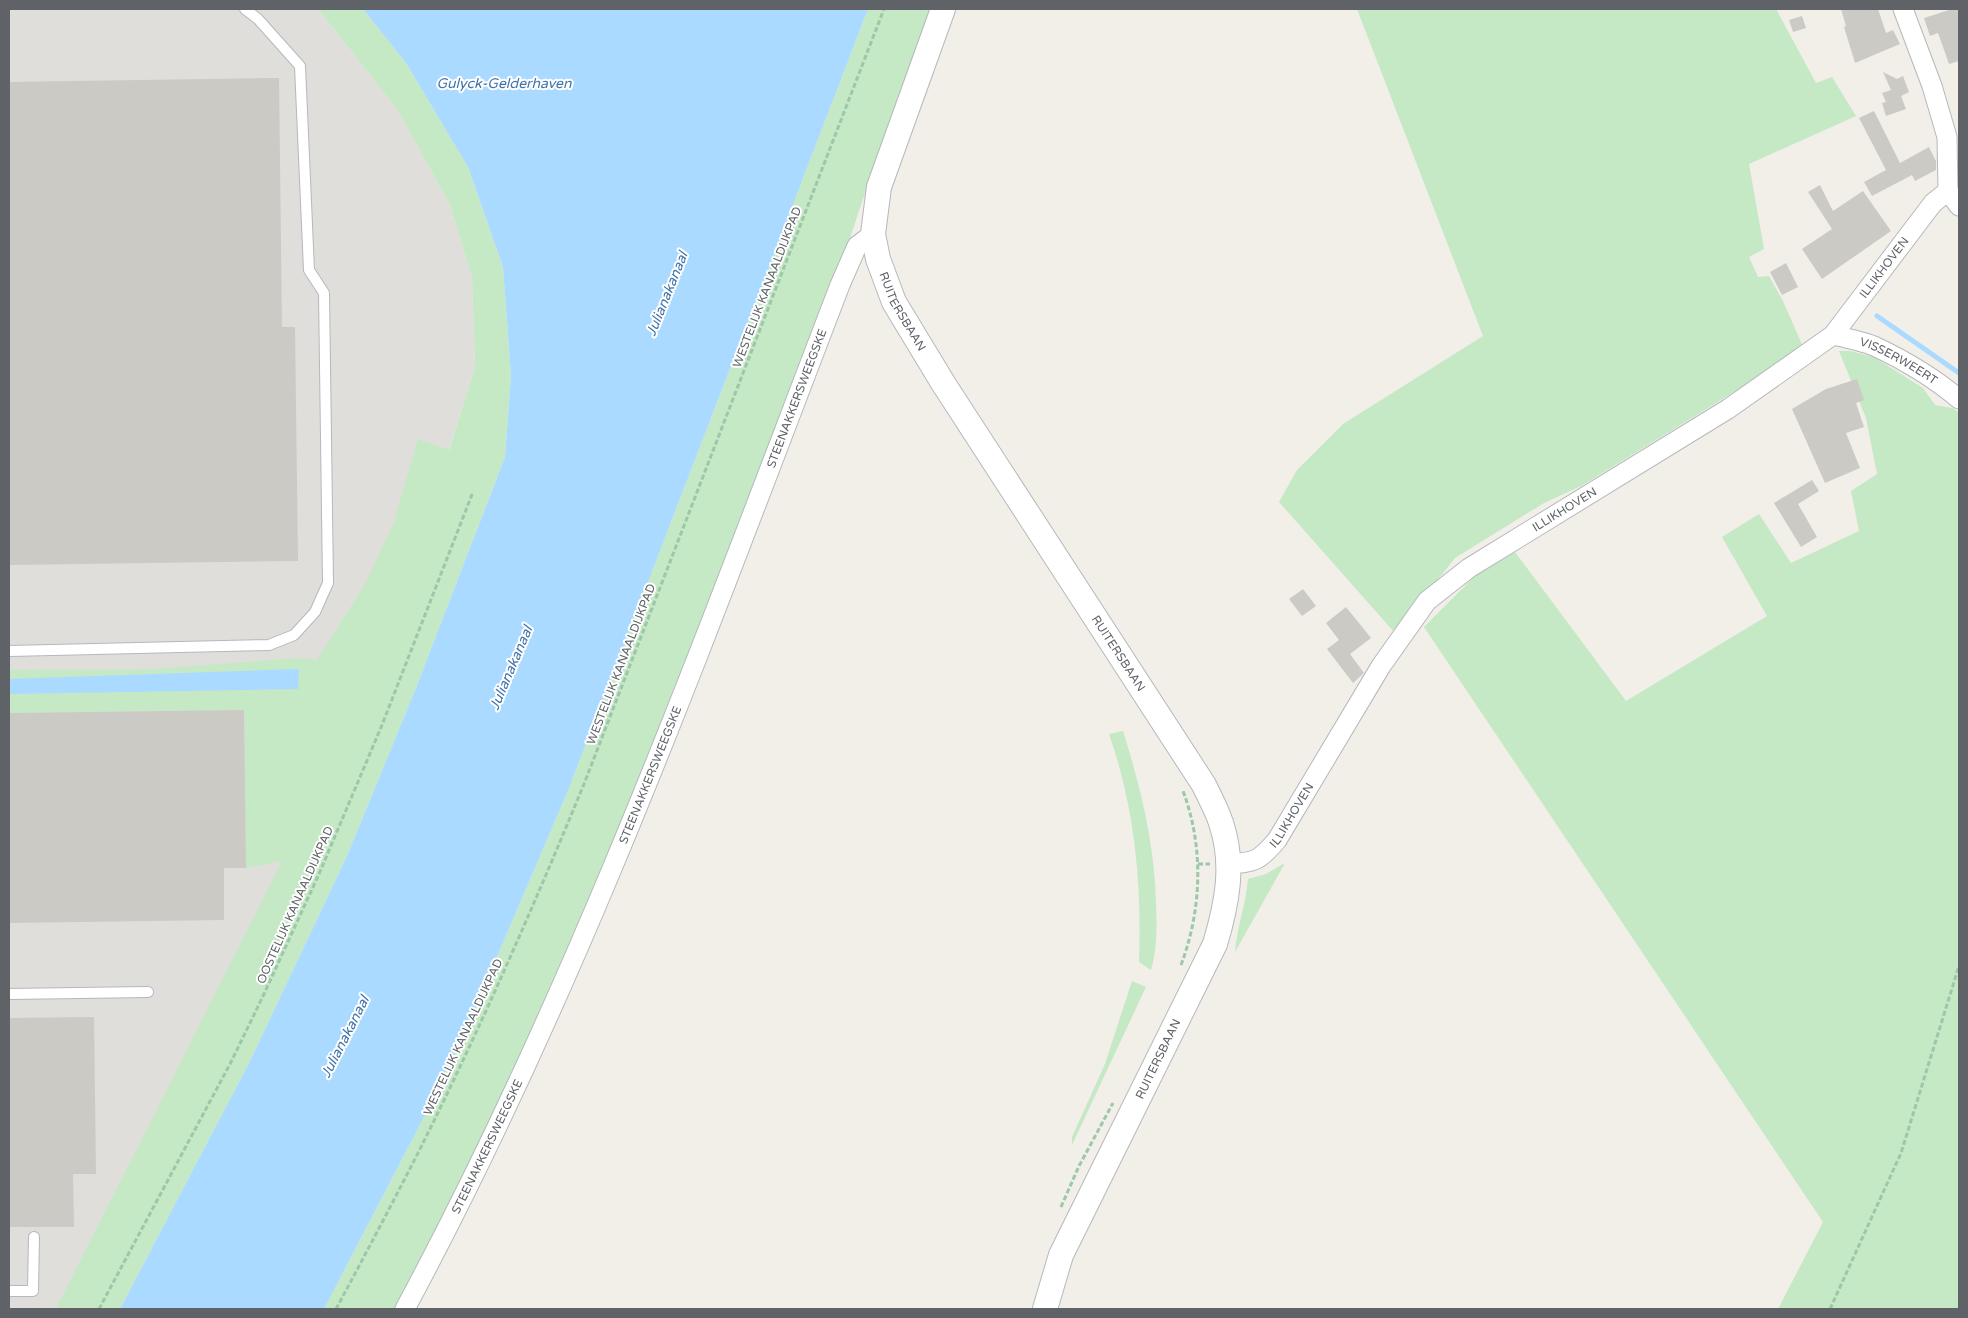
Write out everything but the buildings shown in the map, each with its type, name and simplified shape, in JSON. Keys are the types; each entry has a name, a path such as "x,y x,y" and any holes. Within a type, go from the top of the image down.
{"street":[{"name":"RUITERSBAAN","path":"943,9 879,187 872,234 878,259 894,302 943,383 1204,785 1221,822 1229,864 1229,887 1224,915 1215,944 1061,1255 1046,1309"},
{"name":"ILLIKHOVEN","path":"1229,864 1248,862 1262,857 1277,840 1381,666 1427,600 1469,568 1728,409 1833,335 1933,203 1954,198 1947,138 1932,86 1903,9"},
{"name":"STEENAKKERSWEEGSKE","path":"405,1309 455,1217 556,999 644,793 840,284 857,246 872,234"},
{"name":"VISSERWEERT","path":"1833,335 1873,346 1942,385 1959,399"}],"lane":[{"path":"9,651 269,645 294,635 315,612 328,583 324,293 309,270 300,66 258,18 246,9"},
{"path":"9,994 148,992"},
{"path":"9,1291 33,1291 34,1237"}],"path":[{"name":"WESTELIJK KANAALDIJKPAD","path":"336,1309 419,1151 502,976 548,872 588,775 884,9"},
{"name":"OOSTELIJK KANAALDIJKPAD","path":"99,1309 230,1064 319,874 382,725 473,492"},
{"path":"1178,971 1196,911 1198,864"},
{"path":"1830,1309 1901,1153 1959,966"},
{"name":"RUITERSBAAN","path":"1060,1210 1079,1166 1115,1098"}],"shaded area":[{"path":"9,9 318,9 397,109 450,205 472,277 475,367 430,509 391,644 72,1309 9,1309"}],"green space":[{"path":"318,9 363,9 406,63 468,167 503,267 511,376 505,457 416,688 347,856 249,1063 120,1309 56,1309 282,861 246,868 244,710 9,713 9,670 154,669 298,658 317,660 365,584 394,522 418,439 449,450 475,367 472,277 450,205 397,109"},
{"path":"868,9 930,9 862,202 810,359 660,755 402,1309 324,1309 425,1115 472,1015 567,793"},
{"path":"1357,9 1776,9 1816,83 1832,77 1856,116 1749,164 1764,249 1749,257 1758,277 1769,276 1783,301 1804,349 1581,486 1544,503 1455,558 1395,633 1279,502 1297,470 1343,424 1483,336"},
{"path":"1839,351 1850,351 1874,357 1923,388 1935,405 1953,408 1959,413 1959,1309 1778,1309 1823,1222 1424,627 1475,576 1515,552 1626,701 1767,616 1722,537 1759,514 1791,563 1859,531 1851,491 1877,474 1866,418"},
{"path":"1123,731 1146,817 1153,861 1156,930 1151,970 1139,962 1139,904 1135,847 1125,790 1109,734"},
{"path":"1285,863 1235,952 1248,879 1266,874"},
{"path":"1132,981 1146,987 1072,1145 1072,1137 1105,1064"}],"water":[{"path":"363,9 868,9 567,793 472,1015 425,1115 324,1309 120,1309 249,1063 347,856 416,688 505,457 511,376 503,267 468,167 406,63"},
{"path":"299,669 298,689 9,694 9,679"}],"waterway":[{"path":"1877,316 1959,373"}],"water label":[{"name":"Gulyck-Gelderhaven","path":"504,83"},
{"name":"Julianakanaal","path":"667,294"},
{"name":"Julianakanaal","path":"511,668"},
{"name":"Julianakanaal","path":"345,1037"}]}
